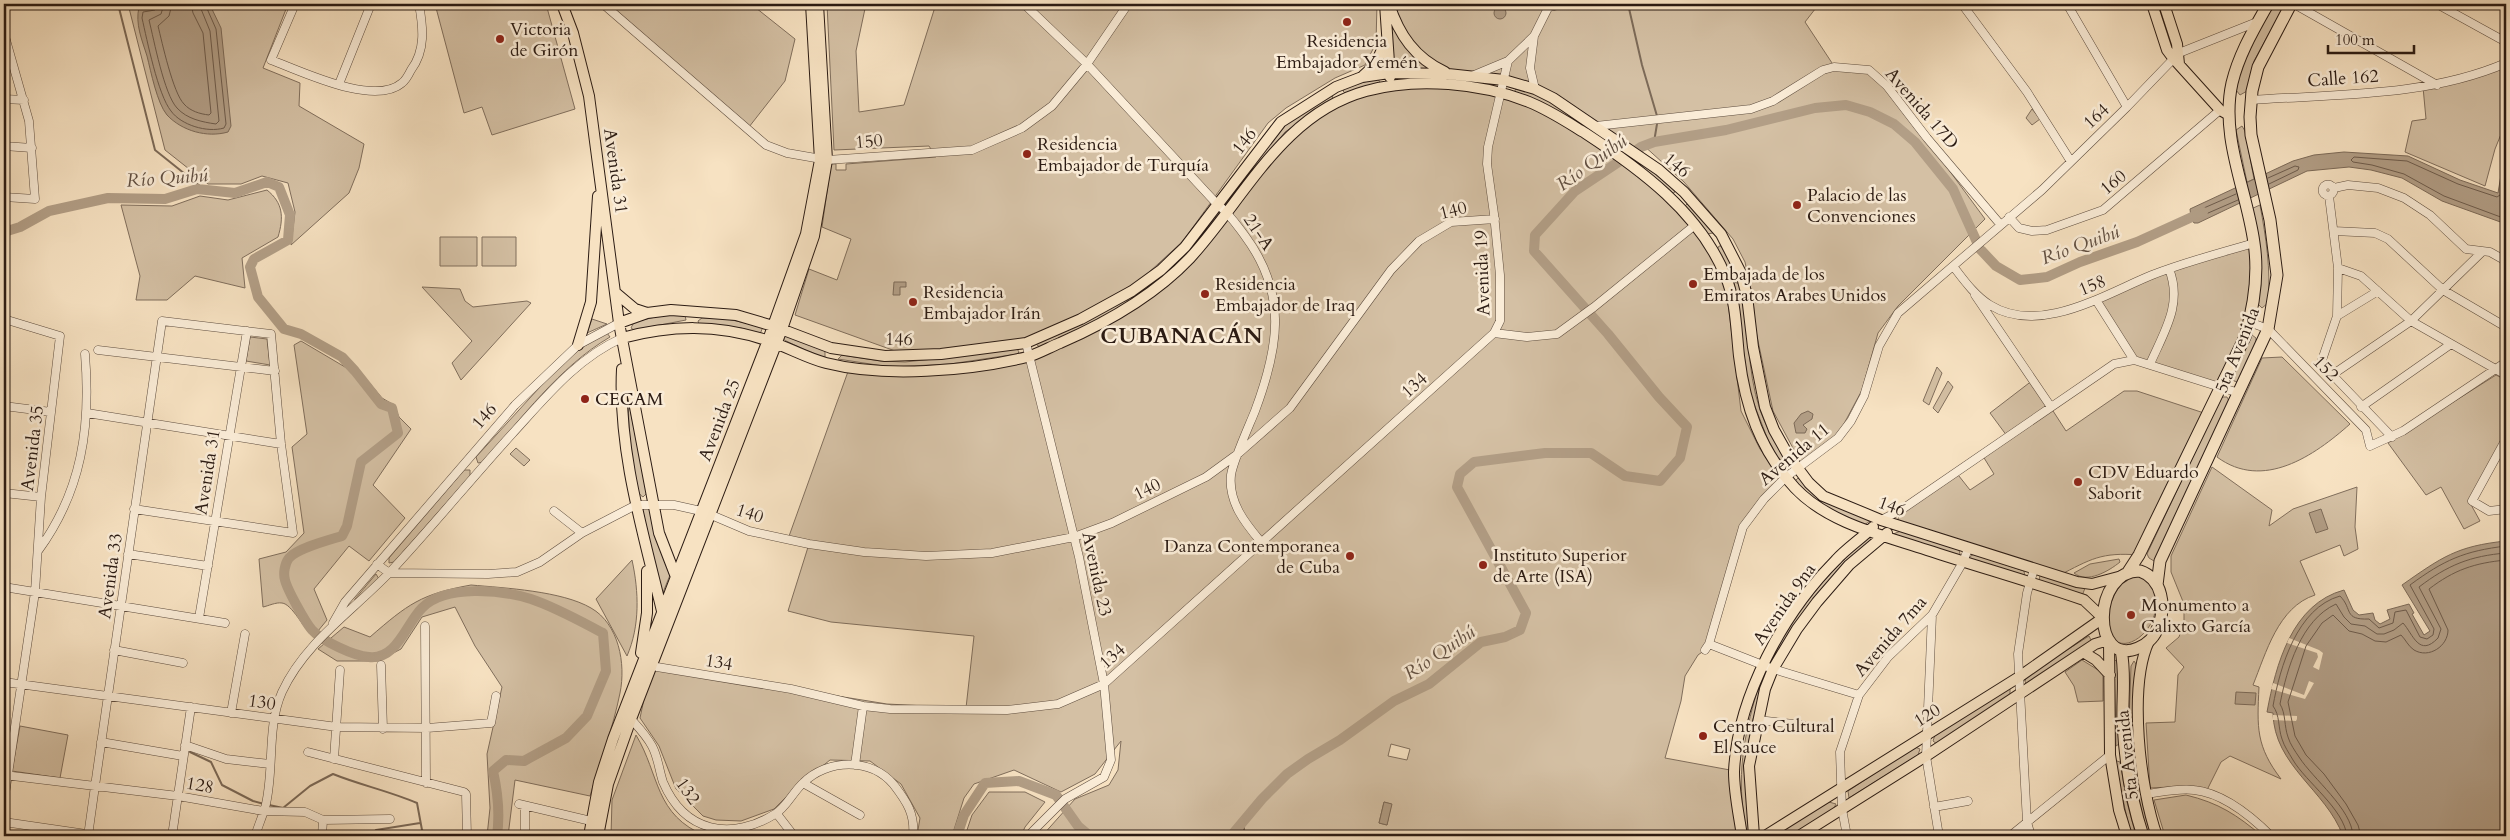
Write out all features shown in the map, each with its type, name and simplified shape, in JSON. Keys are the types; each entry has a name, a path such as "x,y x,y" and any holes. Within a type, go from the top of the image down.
{"highway":[{"name":"5ta Avenida","path":"2125,574 2139,555 2245,337 2249,322 2256,281 2254,243 2240,184 2230,127 2225,113 2231,97 2232,84 2240,56 2268,4"},
{"name":"5ta Avenida","path":"2157,585 2160,561 2240,393 2268,329 2277,275 2267,204 2250,126 2251,100 2258,67 2292,4"},
{"path":"2231,97 2251,100"},
{"path":"2225,113 2240,118 2250,126"},
{"path":"2140,571 2146,573 2157,585 2163,611 2159,626 2149,641 2135,650 2120,650 2109,641 2103,628 2103,618 2109,594 2125,574 2140,571"},
{"name":"5ta Avenida","path":"2120,650 2125,668 2123,720 2125,752 2133,801 2143,836"},
{"name":"5ta Avenida","path":"2125,668 2135,650"}],"main road":[{"name":"Avenida 31","path":"562,4 573,33 589,96 622,341 659,533 676,576 679,592"},
{"name":"Avenida 25","path":"811,4 824,160"},
{"name":"Avenida 25","path":"598,836 608,784 679,592 705,513 814,236 824,160 818,4"},
{"path":"1385,4 1386,40 1391,86"},
{"path":"1389,4 1398,29 1415,52 1429,64 1448,74"},
{"path":"2152,4 2167,50 2177,58 2225,113"},
{"path":"2164,4 2177,58"},
{"path":"1362,77 1375,65 1386,40"},
{"name":"146","path":"619,323 647,313 671,310 736,315 778,328 831,348 885,356 918,356 1026,343 1081,319 1132,291 1161,270 1184,247 1281,122 1336,87 1362,77 1389,72 1448,74 1504,80 1535,89 1572,109 1659,170 1684,192 1721,234 1734,256 1747,296 1753,347 1765,407 1774,430 1796,468 1823,496 1881,520 2077,582 2092,584 2125,574"},
{"name":"146","path":"622,341 652,330 678,326 738,332 772,342 826,363 889,372 950,369 1030,356 1092,329 1140,301 1190,258 1290,133 1312,116 1341,99 1391,86 1438,84 1500,94 1529,102 1560,117 1603,145 1651,180 1695,225 1711,246 1725,274 1734,300 1747,408 1775,463 1797,490 1822,510 1884,536 2084,600 2103,618"},
{"path":"1336,87 1341,99"},
{"path":"578,345 592,302 599,170"},
{"path":"1132,291 1140,301"},
{"path":"616,293 635,309 647,313"},
{"path":"698,328 693,324 693,318 701,311"},
{"name":"Avenida 31","path":"622,341 626,449 647,557 662,611"},
{"path":"826,363 832,357 831,348"},
{"name":"Avenida 25","path":"589,836 602,773 629,696 676,576 705,513"},
{"name":"Avenida 9na","path":"1742,836 1734,771 1741,730 1762,665 1773,642 1812,587 1836,560 1881,520"},
{"name":"Avenida 9na","path":"1754,836 1749,766 1758,720 1773,669 1797,629 1817,602 1848,566 1896,525"},
{"path":"629,696 641,652 647,613 647,557"},
{"name":"120","path":"1765,836 2019,677 2103,618"},
{"name":"120","path":"1799,836 1926,756 2095,644 2109,641"},
{"name":"5ta Avenida","path":"2109,641 2110,755 2119,810 2127,836"},
{"name":"5ta Avenida","path":"2149,641 2140,665 2138,720 2147,794 2157,836"},
{"path":"2083,652 2096,660 2110,675"}],"street":[{"path":"295,4 271,60 350,89 386,91 402,83 414,66 421,50 423,29 419,4"},
{"path":"339,84 371,4"},
{"name":"150","path":"603,4 766,145 787,154 824,160 972,150 1029,123 1052,106 1087,64 1122,10 1128,4"},
{"name":"21-A","path":"1024,4 1087,64 1217,204 1227,212 1259,258 1276,307 1275,342 1268,376 1231,475 1233,499 1242,519 1261,542"},
{"path":"1472,76 1508,61 1534,36 1550,6 1563,4"},
{"path":"1962,4 2027,92 2070,160"},
{"path":"2067,4 2127,107"},
{"path":"2292,4 2437,85"},
{"path":"2438,4 2506,42"},
{"name":"164","path":"1968,253 2042,190 2070,160 2177,58 2257,22"},
{"path":"4,34 7,51 24,100 32,148 34,199 4,197"},
{"path":"1534,36 1530,68 1535,89"},
{"path":"1520,50 1531,53"},
{"path":"1504,80 1508,61"},
{"name":"Calle 162","path":"2251,100 2437,85 2476,75 2506,63"},
{"name":"Avenida 17D","path":"1596,126 1751,110 1773,101 1824,70 1834,67 1868,70 1887,86 1927,138 2000,224"},
{"name":"Avenida 19","path":"1494,333 1500,321 1500,274 1495,218 1487,164 1488,147 1504,80"},
{"path":"4,99 24,100"},
{"name":"160","path":"2009,217 2019,228 2032,231 2047,230 2102,210 2225,113"},
{"path":"4,146 32,148"},
{"path":"2337,316 2338,268 2334,232 2329,196 2323,193 2322,189 2328,185 2334,188 2348,185 2378,188 2404,198 2430,215 2466,249 2490,252 2506,261"},
{"name":"140","path":"389,573 488,574 517,572 540,562 582,533 636,505 654,503 674,505 705,513 749,531 809,544 873,553 926,556 992,553 1074,537 1112,522 1206,477 1239,453 1290,408 1392,270 1419,241 1451,222 1495,218"},
{"path":"1494,333 1543,337 1557,334 1594,307 1695,225"},
{"path":"2334,232 2375,233 2388,239 2443,290 2506,327"},
{"name":"158","path":"1953,266 1988,304 1997,309 2021,315 2057,314 2096,300 2169,269 2254,243"},
{"path":"2332,375 2411,321 2482,252"},
{"name":"Avenida 11","path":"1762,665 1707,647 1743,527 1764,499 1786,477 1838,438 1859,409 1879,346 1892,321 1968,253"},
{"path":"2338,268 2361,276 2411,321 2506,375"},
{"path":"2150,364 2174,305 2175,283 2169,269"},
{"path":"1969,285 2051,407"},
{"path":"2337,316 2378,291"},
{"path":"2096,300 2134,360 2220,385 2240,393"},
{"name":"152","path":"2249,322 2268,329 2366,430 2370,446 2392,437 2361,407 2321,363 2337,316"},
{"name":"Avenida 35","path":"4,319 60,336 41,497 35,592 6,776 4,801"},
{"name":"Avenida 33","path":"88,835 162,321 247,331"},
{"name":"146","path":"255,836 264,807 275,719 282,693 296,668 330,627 345,602 515,405 578,345 619,323"},
{"path":"134,510 293,533 281,444 271,334 247,331"},
{"name":"Avenida 31","path":"199,618 247,331"},
{"name":"134","path":"651,666 790,689 863,706 890,709 1007,710 1058,704 1104,684 1494,333"},
{"name":"146","path":"330,627 352,611 389,573 533,410 582,361 603,347 622,341"},
{"name":"Avenida 23","path":"1026,343 1074,537 1104,684 1111,760 1104,777 1065,799 1028,836"},
{"path":"2361,407 2451,344"},
{"path":"98,350 274,371"},
{"path":"37,552 58,520 73,490 84,439 87,413 85,354"},
{"name":"Avenida 9na","path":"1881,520 1901,510 2114,364 2134,360"},
{"path":"2392,437 2506,362"},
{"path":"4,406 51,412"},
{"path":"87,413 281,444"},
{"path":"2506,439 2472,501 2489,511 2506,509"},
{"path":"467,461 479,471"},
{"path":"4,493 41,497"},
{"name":"Avenida 9na","path":"1896,525 1901,510"},
{"path":"554,511 582,533"},
{"name":"Avenida 7ma","path":"1848,836 1842,809 1840,752 1859,695 1888,657 1932,616 1963,562 1968,549"},
{"path":"128,554 208,566"},
{"path":"377,564 389,573"},
{"path":"2031,836 2027,822 2018,654 2027,593 2034,569"},
{"path":"4,588 225,623"},
{"path":"1932,616 1926,756 1939,836"},
{"path":"425,626 426,783"},
{"path":"231,713 245,634"},
{"path":"114,650 183,663"},
{"path":"645,654 651,666"},
{"path":"381,665 383,729"},
{"path":"1762,665 1859,695"},
{"path":"334,759 340,670"},
{"name":"130","path":"4,682 336,727 383,729 491,724 496,696"},
{"path":"863,706 855,765 877,772 890,781 900,792 908,803 912,814 913,836"},
{"path":"172,836 190,707"},
{"name":"132","path":"631,719 644,732 653,748 664,783 677,806 690,820 710,828 731,830 758,823 777,814 803,783 820,771 841,765 855,765"},
{"path":"1758,720 1803,725"},
{"path":"101,742 184,756"},
{"path":"185,745 226,759 270,764"},
{"path":"308,752 464,792 466,794 467,836"},
{"path":"2010,836 2110,755"},
{"name":"128","path":"6,776 305,812 323,820 390,819"},
{"path":"803,783 860,815"},
{"path":"2147,794 2196,790 2214,796 2241,811 2272,836"},
{"path":"1934,807 1968,801"},
{"path":"524,836 522,805 591,821"},
{"path":"777,814 794,836"},
{"path":"322,836 323,820"},
{"path":"4,822 100,836"}],"shaded area":[{"path":"128,4 288,4 263,68 300,83 299,106 364,144 359,168 349,193 291,245 295,212 288,183 262,176 241,184 208,184 165,150"},
{"name":"Victoria de Girón","path":"435,4 546,4 575,109 492,135 482,107 464,113"},
{"path":"609,4 751,4 795,39 785,81 749,127"},
{"path":"827,4 866,4 856,51 859,112 904,105 935,7 932,4 1377,4 1376,43 1365,65 1335,78 1286,108 1268,123 1183,241 1134,286 1080,317 1025,341 941,351 898,352 795,315 809,269 837,280 851,239 822,227 831,164 836,164 836,170 846,170 846,164 936,157 929,146 834,150"},
{"path":"1385,4 1819,4 1805,22 1834,66 1869,70 1887,86 1985,219 1898,306 1878,333 1862,390 1838,435 1801,463 1773,411 1755,327 1753,299 1745,262 1733,239 1684,182 1642,144 1631,150 1572,109 1504,80 1389,73"},
{"path":"2273,4 2285,4 2254,61 2247,91 2240,95 2236,90 2243,60"},
{"path":"2506,63 2506,122 2495,149 2485,186 2405,152 2412,121 2426,119 2423,87"},
{"path":"1377,78 1380,82 1378,84 1345,93 1343,91 1346,88"},
{"path":"1438,84 1529,102 1603,145 1695,225 1734,299 1728,303 1741,411 1760,449 1782,479 1743,527 1705,650 1698,655 1685,676 1681,701 1665,758 1730,770 1738,836 1042,836 1075,799 1109,785 1118,770 1121,741 1095,774 1061,792 1014,770 974,784 964,798 952,836 917,836 920,818 901,784 870,761 830,760 795,788 774,809 741,821 716,820 703,816 676,789 659,746 640,718 651,666 887,704 966,708 974,636 831,622 788,611 809,544 788,539 850,366 889,372 1030,356 1092,329 1169,278 1290,133 1367,90","holes":["1391,744 1410,749 1407,760 1388,756","1384,802 1391,804 1387,825 1379,823"]},
{"path":"1516,89 1544,98 1585,122 1657,174 1675,192 1673,193 1514,92"},
{"path":"1333,94 1332,100 1285,132 1227,205 1224,203 1280,129 1290,120"},
{"path":"2032,109 2040,119 2032,125 2026,118"},
{"path":"2242,126 2245,131 2254,179 2247,182 2236,130"},
{"path":"267,190 276,200 281,211 280,230 278,237 242,258 245,288 195,276 167,300 136,300 140,276 121,205 172,206 200,196 228,200"},
{"path":"1687,204 1690,205 1713,233 1707,234 1685,206"},
{"path":"2260,205 2269,278 2268,303 2262,308 2258,304 2251,209"},
{"path":"1215,214 1214,222 1184,258 1145,293 1142,292 1143,288"},
{"path":"440,237 477,237 477,266 440,266"},
{"path":"482,237 516,237 516,266 482,266"},
{"path":"2254,243 2253,303 2220,385 2134,360 2096,300 2151,276"},
{"path":"1721,246 1734,268 1732,271 1729,271 1717,250"},
{"path":"1734,282 1740,284 1752,379 1760,410 1766,425 1791,468 1788,470 1778,460 1768,440 1749,391"},
{"path":"422,287 460,289 465,301 473,307 527,301 531,303 461,380 452,363 472,341"},
{"path":"1128,297 1128,303 1088,327 1040,347 1036,344"},
{"path":"668,314 685,315 686,320 634,330 631,328 634,322"},
{"path":"702,318 723,318 763,327 760,334 741,328 699,324 698,321"},
{"path":"592,319 607,324 587,333"},
{"path":"607,333 610,337 574,363 558,378 483,462 478,463 476,457 561,364 583,347"},
{"path":"786,334 825,351 825,357 822,358 782,339"},
{"path":"2252,335 2256,338 2256,342 2238,382 2234,381 2231,376"},
{"path":"250,337 267,339 270,365 246,361"},
{"path":"301,341 367,380 382,398 394,405 399,417 411,429 373,485 405,518 369,561 349,546 314,589 327,620 313,637 286,604 277,603 263,607 259,559 286,552 304,533 292,447 307,434 294,345"},
{"path":"1016,347 1019,352 1017,354 950,364 890,367 838,359 842,355 881,361 905,362 971,355"},
{"path":"2282,357 2350,424 2320,447 2287,465 2270,470 2252,471 2234,467 2217,457 2262,358"},
{"path":"1937,367 1942,373 1929,405 1923,401"},
{"path":"2496,375 2506,380 2506,432 2469,501 2480,521 2464,529 2441,487 2426,495 2388,443"},
{"name":"CDV Eduardo Saborit","path":"2033,380 2066,431 2124,391 2137,391 2207,414 2139,555 2126,554 2097,558 2058,576 1896,525 1901,510 1955,471 1970,490 1994,474 1981,453 2007,436 1990,413"},
{"path":"1948,381 1953,387 1938,413 1933,408"},
{"path":"2227,397 2230,403 2154,561 2147,554 2220,399"},
{"path":"628,399 647,493 643,497 638,492 632,468"},
{"path":"516,448 530,460 524,466 510,454"},
{"path":"2212,467 2272,510 2269,526 2293,509 2357,487 2355,527 2358,549 2344,556 2340,545 2300,561 2315,595 2302,601 2283,620 2275,632 2253,685 2259,687 2258,725 2260,736 2267,756 2281,779 2230,756 2221,762 2207,790 2190,786 2150,788 2146,723 2175,722 2178,675 2184,667 2166,648 2179,637 2184,622 2184,604 2171,572 2171,556"},
{"path":"464,470 470,470 470,476 394,562 389,563 389,558"},
{"path":"1798,478 1870,521 1864,525 1818,504 1795,481"},
{"path":"649,508 651,511 670,575 662,595 641,511"},
{"path":"1901,531 1959,550 1960,554 1957,556 1893,534"},
{"path":"1869,537 1871,540 1774,661 1770,659 1794,619 1813,594 1834,570"},
{"path":"1974,554 2024,571 2025,577 1968,558"},
{"path":"2119,559 2120,562 2115,566 2098,575 2085,577 2074,573 2090,564"},
{"path":"632,560 636,584 637,609 634,633 627,656 596,599"},
{"path":"376,574 379,579 354,602 355,599"},
{"path":"2133,574 2148,578 2155,595 2155,610 2151,623 2143,634 2134,641 2124,643 2115,641 2110,631 2109,615 2113,597 2123,583"},
{"path":"2040,575 2085,588 2082,596 2039,581"},
{"path":"471,585 549,594 579,602 601,615 608,624 614,634 621,658 622,682 620,693 590,796 515,780 508,836 487,836 490,808 487,754 502,687 475,646 455,607 422,617 401,649 378,661 337,661 318,649 344,627 370,637 405,608 416,602 439,592"},
{"path":"2089,636 2092,642 2027,684 2025,682 2026,676"},
{"path":"2117,659 2119,660 2119,744 2116,746 2114,662"},
{"path":"2082,660 2103,673 2103,701 2078,702 2074,686 2065,672"},
{"path":"2134,661 2136,664 2133,731 2129,724 2131,666"},
{"path":"1762,674 1766,675 1766,679 1753,719 1744,768 1751,836 1747,836 1744,823 1741,774 1748,725"},
{"path":"2010,688 2010,695 1937,744 1933,741 1935,735"},
{"path":"20,726 68,735 60,778 12,771"},
{"path":"636,735 667,805 676,817 706,836 611,836 612,800"},
{"path":"1915,747 1920,749 1918,755 1849,798 1848,791"},
{"path":"2132,750 2136,750 2153,836 2148,836 2140,808"},
{"path":"2117,761 2120,762 2127,802 2136,836 2131,836 2115,763"},
{"path":"989,792 1025,792 1045,802 1025,827 1021,836 965,836 972,815"},
{"path":"2186,795 2218,806 2262,836 2165,836 2154,800"},
{"path":"1829,802 1836,804 1833,810 1791,836 1773,836"}],"water":[{"path":"184,4 210,5 221,28 231,126 228,132 212,134 187,129 167,115 157,95 140,32 138,20 139,7"},
{"path":"1500,7 1506,13 1500,19 1494,13"},
{"path":"2506,145 2506,224 2442,201 2402,178 2371,170 2349,167 2307,171 2198,223 2194,223 2191,218 2190,209 2293,161 2314,155 2344,152 2408,156 2460,180 2498,193"},
{"path":"894,282 906,282 906,287 900,287 900,295 893,295"},
{"path":"1808,411 1813,414 1812,419 1803,425 1807,429 1805,433 1796,433 1794,423 1801,414"},
{"path":"2321,509 2328,529 2316,533 2309,513"},
{"path":"2506,541 2506,836 2343,836 2325,805 2291,763 2282,748 2276,732 2273,713 2267,712 2276,675 2289,638 2311,608 2326,597 2344,590 2353,610 2359,615 2373,613 2375,620 2380,624 2390,619 2387,610 2409,604 2414,613 2412,614 2424,635 2430,631 2402,585 2451,554 2475,546"},
{"path":"2236,692 2256,693 2255,705 2235,704"},
{"path":"1384,802 1392,804 1387,825 1379,823"}],"pier":[{"path":"2289,638 2323,653 2319,670 2313,667 2318,657 2317,653 2287,643"},
{"path":"2309,681 2314,683 2305,699 2271,689 2273,683 2304,695"},
{"path":"2273,715 2297,716 2297,719 2296,721 2273,720"}],"waterway":[{"path":"118,4 155,150 205,190"},
{"path":"1628,4 1642,65 1657,116"},
{"name":"Río Quibú","path":"1231,836 1262,799 1287,774 1308,759 1340,740 1394,701 1429,684 1481,642 1505,637 1520,630 1526,613 1457,487 1460,474 1474,462 1545,453 1591,453 1625,476 1660,481 1680,458 1687,427 1534,251 1535,235 1575,191 1641,147 1654,142 1726,130 1815,108 1846,105 1870,112 1894,124 1915,142 1953,189 1980,249 1996,266 2020,280 2047,277 2080,262 2137,242 2203,212"},
{"path":"1654,142 1657,124"},
{"name":"Río Quibú","path":"4,232 20,227 49,211 108,198 165,199 197,189 235,193 267,182 279,187 290,215 288,240 254,259 250,267 258,297 284,329 301,334 342,357 381,404 392,408 398,433 361,462 347,526 342,536 299,551 293,554 286,563 284,574 286,584 309,626 323,639 347,651 369,657 379,656 387,653 394,647 416,615 432,600 445,595 474,591 505,593 531,599 558,610 603,633 606,671 587,716 566,738 524,761 506,760 493,771 498,804 497,836"},
{"path":"190,752 211,762 222,785 253,801 264,804"},
{"path":"269,805 283,808 310,786 333,774 417,803 422,830 430,836"},
{"name":"Río Quibú","path":"957,836 964,815 985,783 1019,781 1056,795 1078,826 1090,836"},
{"path":"1243,822 1245,836"},
{"path":"371,836 376,830 420,823"}],"place":[{"name":"Residencia Embajador Yemén","path":"1347,22"},
{"name":"Victoria de Girón","path":"500,39"},
{"name":"Residencia Embajador de Turquía","path":"1027,154"},
{"name":"Palacio de las Convenciones","path":"1797,205"},
{"name":"Embajada de los Emiratos Arabes Unidos","path":"1693,284"},
{"name":"Residencia Embajador de Iraq","path":"1205,294"},
{"name":"Residencia Embajador Irán","path":"913,302"},
{"name":"CECAM","path":"585,399"},
{"name":"CDV Eduardo Saborit","path":"2078,482"},
{"name":"Danza Contemporanea de Cuba","path":"1350,556"},
{"name":"Instituto Superior de Arte (ISA)","path":"1483,565"},
{"name":"Monumento a Calixto García","path":"2131,615"},
{"name":"Centro Cultural El Sauce","path":"1703,736"}],"district":[{"name":"CUBANACÁN","path":"1182,335"}]}
